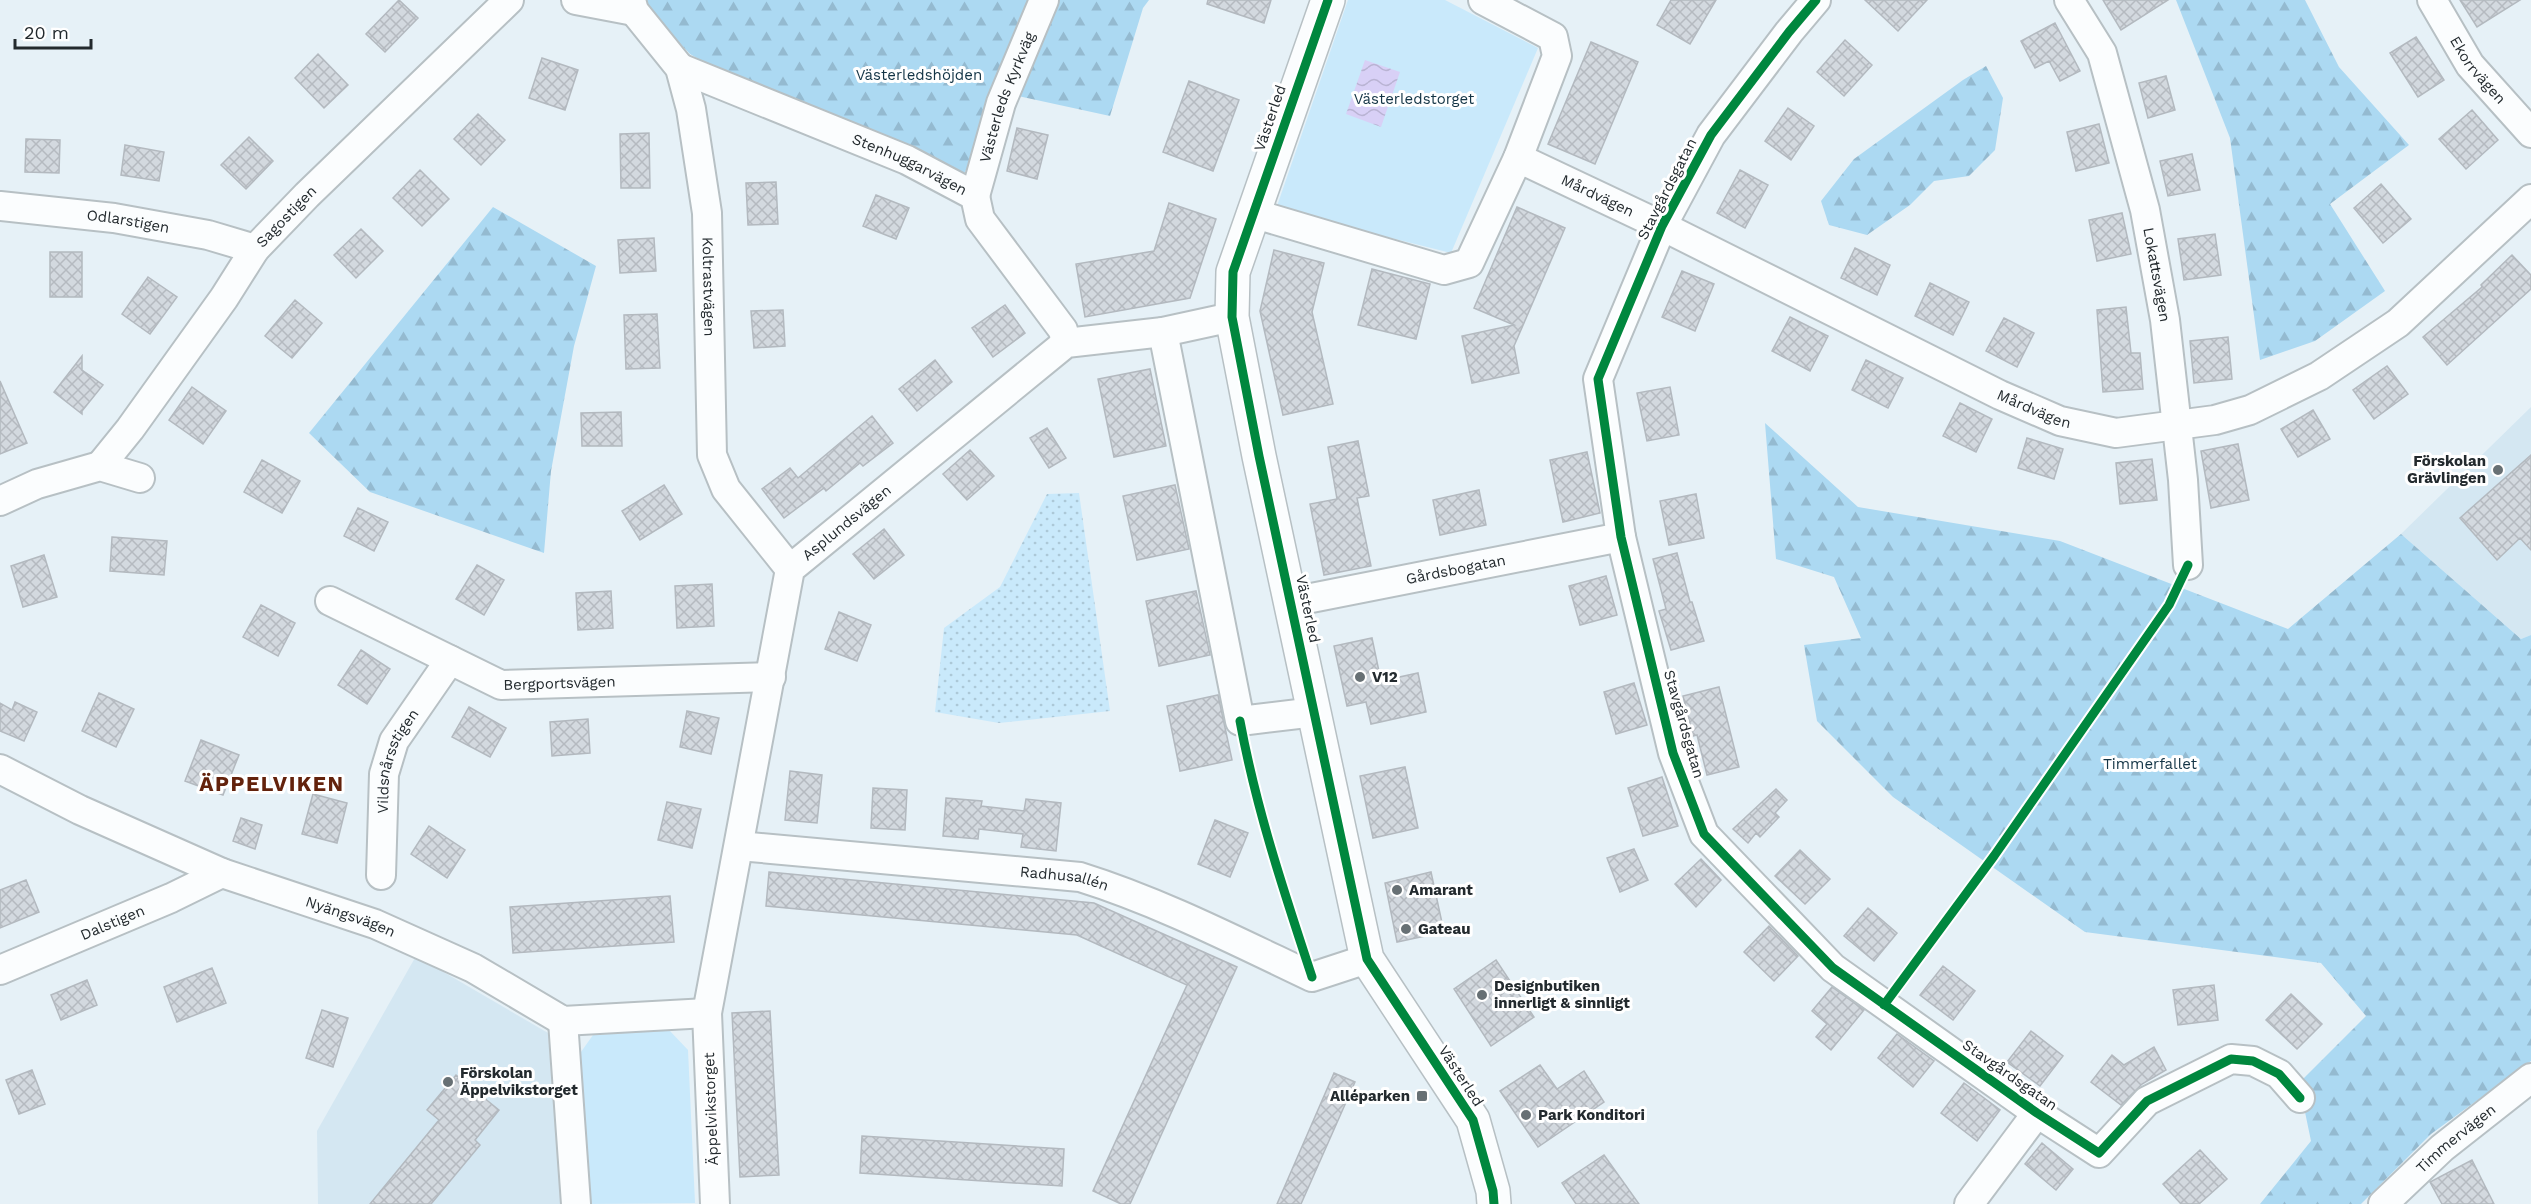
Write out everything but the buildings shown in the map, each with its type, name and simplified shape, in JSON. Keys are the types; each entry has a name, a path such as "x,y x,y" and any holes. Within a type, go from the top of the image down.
{"street":[{"name":"Sagostigen","path":"100,466 130,429 224,298 255,249 307,195 509,0"},
{"path":"576,0 632,5"},
{"name":"Västerleds Kyrkväg","path":"975,196 1001,103 1044,0"},
{"name":"Västerled","path":"1328,0 1233,272 1232,317 1259,456 1368,959 1473,1120 1493,1191 1494,1204"},
{"path":"1252,213 1444,270 1468,263 1518,158 1557,56 1554,37 1484,0"},
{"name":"Stavgårdsgatan","path":"1816,0 1789,32 1712,135 1662,226 1598,379 1621,537 1673,753 1704,834 1833,968 2037,1113 2099,1153 2147,1101 2231,1059 2253,1061 2279,1074 2300,1098"},
{"name":"Lokattsvägen","path":"2069,0 2102,52 2145,210 2165,320 2183,480 2188,565"},
{"name":"Ekorrvägen","path":"2432,0 2470,66 2531,133"},
{"name":"Koltrastvägen","path":"632,5 680,69 691,109 707,213 712,455 726,489 790,569"},
{"name":"Stenhuggarvägen","path":"680,69 907,160 975,196 980,219 1063,330 1066,343"},
{"name":"Mårdvägen","path":"1518,158 1662,226 2000,395 2060,421 2116,433 2216,420 2250,410 2319,376 2398,323 2531,199"},
{"name":"Odlarstigen","path":"0,206 114,218 208,235 255,249"},
{"path":"1066,343 1163,332 1232,317"},
{"path":"1163,332 1240,721 1314,712"},
{"name":"Asplundsvägen","path":"707,1013 790,569 1066,343"},
{"path":"0,501 37,484 100,466 140,478"},
{"name":"Gårdsbogatan","path":"1291,602 1621,537"},
{"name":"Bergportsvägen","path":"330,601 501,685 771,676"},
{"name":"Vildsnårsstigen","path":"381,875 384,774 394,741 450,660"},
{"name":"Nyängsvägen","path":"0,769 80,810 222,873 375,924 473,968 563,1021"},
{"name":"Radhusallén","path":"739,846 1080,877 1107,885 1312,976 1368,959"},
{"name":"Dalstigen","path":"0,970 171,898 222,873"},
{"path":"576,1204 563,1021 707,1013"},
{"name":"Äppelvikstorget","path":"707,1013 715,1204"},
{"name":"Timmervägen","path":"2383,1204 2442,1148 2531,1078"},
{"path":"1969,1204 2037,1113"}],"shaded area":[{"name":"Förskolan Grävlingen","path":"2531,407 2531,635 2521,639 2401,534"},
{"name":"Förskolan Äppelvikstorget","path":"416,956 548,1033 561,1204 318,1204 317,1131"}],"green space":[{"name":"Västerledshöjden","path":"646,0 1149,0 1143,8 1110,116 1018,96 977,150 962,177 742,85 690,54 649,11"},
{"name":"Västerledstorget","path":"1348,0 1445,0 1538,48 1451,253 1276,209"},
{"path":"2176,0 2305,0 2339,67 2409,145 2330,204 2385,291 2315,341 2260,360 2230,138"},
{"path":"1986,66 2003,98 1995,150 1969,176 1934,181 1910,205 1867,235 1829,225 1821,201 1854,159 1963,80"},
{"path":"493,207 596,266 574,346 551,471 544,553 370,492 309,433"},
{"name":"Timmerfallet","path":"1765,423 1858,507 2060,541 2288,629 2401,534 2521,639 2531,635 2531,1061 2431,1134 2361,1204 2260,1204 2311,1141 2299,1083 2366,1016 2321,963 2085,932 1893,797 1817,721 1804,645 1861,638 1834,577 1776,559"},
{"path":"1079,493 1110,711 999,723 935,712 944,628 1000,587 1047,494"},
{"path":"669,1030 688,1050 695,1203 586,1204 576,1059 593,1035"}],"water":[{"path":"1365,60 1400,72 1381,127 1346,114"}],"cycle path":[{"path":"1328,0 1233,272 1232,317 1259,456 1367,959 1473,1120 1493,1191 1494,1204"},
{"path":"1816,0 1711,135 1662,226 1598,379 1621,537 1673,753 1704,834 1833,968 2037,1113 2099,1153 2147,1101 2231,1059 2253,1061 2279,1074 2300,1098"},
{"path":"1884,1005 1994,856 2169,605 2188,565"},
{"path":"1240,721 1262,818 1312,977"}],"place":[{"name":"Förskolan Grävlingen","path":"2498,470"},
{"name":"V12","path":"1360,677"},
{"name":"Amarant","path":"1397,890"},
{"name":"Gateau","path":"1406,929"},
{"name":"Designbutiken innerligt & sinnligt","path":"1482,995"},
{"name":"Förskolan Äppelvikstorget","path":"448,1082"},
{"name":"Alléparken","path":"1422,1096"},
{"name":"Park Konditori","path":"1526,1115"}],"district":[{"name":"ÄPPELVIKEN","path":"272,783"}]}
